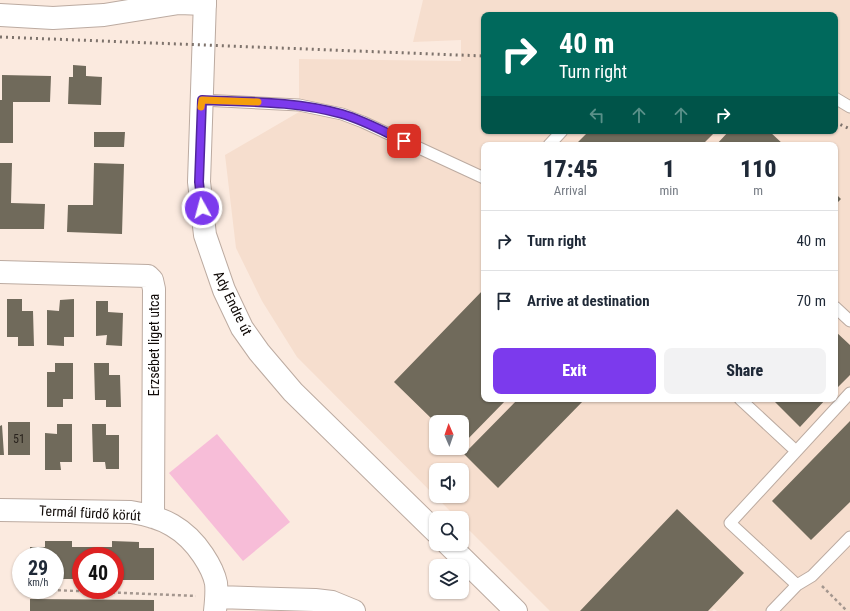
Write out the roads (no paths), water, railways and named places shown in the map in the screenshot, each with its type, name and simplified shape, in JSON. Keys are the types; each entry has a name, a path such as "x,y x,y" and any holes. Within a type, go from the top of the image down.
{"street":[{"path":"0,16 53,18 104,15 179,3 205,2"},
{"name":"Ady Endre út","path":"205,2 199,182 205,235 224,290 242,328 259,352 293,392 429,525"},
{"name":"Erzsébet liget utca","path":"0,272 148,276 152,280 154,289 153,517"},
{"name":"Termál fürdő körút","path":"0,510 131,512 167,522 187,535 197,546 213,574 216,584 216,604"},
{"path":"455,551 516,611"},
{"path":"216,604 315,600 332,602 354,611"}],"lane":[{"path":"202,100 300,105 342,114 363,122 481,177"},
{"path":"838,100 850,106"},
{"path":"552,142 559,134"},
{"path":"838,310 850,321"},
{"path":"797,585 730,523 850,393"},
{"path":"745,402 796,451"},
{"path":"772,611 797,585 812,576 850,537"}],"railway":[{"path":"0,37 481,56"},
{"path":"838,123 850,129"}]}
